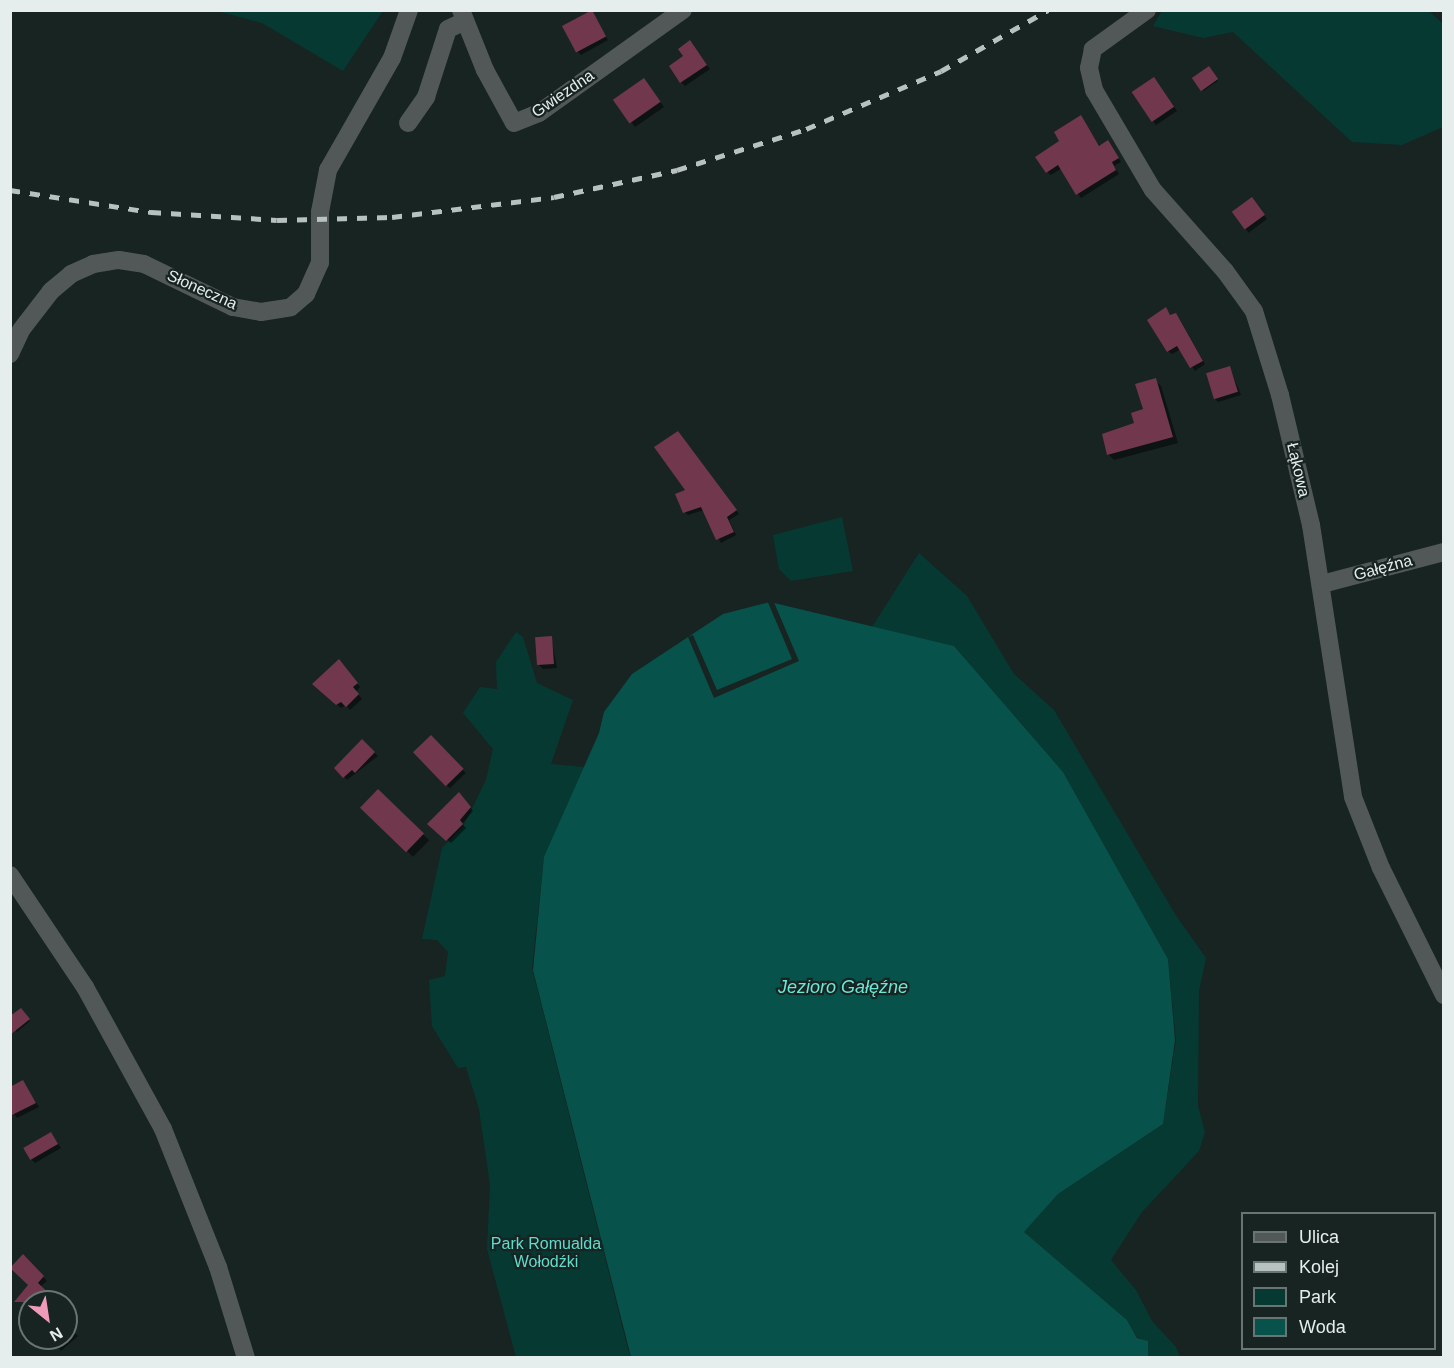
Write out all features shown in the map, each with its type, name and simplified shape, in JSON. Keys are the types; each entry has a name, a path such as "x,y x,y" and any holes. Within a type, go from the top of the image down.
{"street":[{"name":"Słoneczna","path":"10,354 21,330 51,291 71,274 93,264 119,260 144,264 233,307 261,312 291,307 306,294 316,277 321,243 322,191 342,145 392,58 410,10"},
{"name":"Gwiezdna","path":"463,16 485,70 514,123 539,113 683,10"},
{"name":"Łąkowa","path":"1147,10 1093,50 1089,68 1094,90 1153,190 1226,271 1254,311 1280,395 1322,584 1353,797 1381,868 1443,995"},
{"path":"408,123 426,97 448,29 463,16"},
{"name":"Gałęźna","path":"1322,584 1443,552"},
{"path":"10,875 85,987 163,1129 218,1267 246,1358"}],"green space":[{"path":"217,11 383,11 343,71 262,23"},
{"path":"1162,11 1429,11 1443,24 1443,127 1402,145 1352,142 1233,32 1203,38 1153,26"},
{"path":"842,517 853,571 791,581 779,569 773,535"},
{"path":"919,553 967,596 1014,674 1054,710 1175,914 1206,958 1199,991 1198,1106 1205,1132 1199,1151 1142,1212 1111,1260 1136,1290 1152,1321 1176,1347 1180,1357 1148,1357 1147,1341 1137,1337 1127,1320 1024,1232 1058,1194 1163,1124 1176,1040 1168,959 1063,772 954,646 872,627"},
{"name":"Park Romualda Wołodźki","path":"516,632 523,637 537,683 573,700 551,764 584,767 544,858 532,968 630,1357 516,1357 487,1249 490,1185 479,1109 466,1067 458,1068 432,1026 429,980 445,976 448,952 437,940 422,939 442,848 463,827 486,780 493,749 463,713 480,687 497,689 496,662"}],"water":[{"name":"Jezioro Gałęźne","path":"770,602 954,646 1063,772 1168,959 1175,1040 1163,1124 1058,1194 1024,1232 1127,1320 1137,1338 1148,1341 1148,1357 631,1357 533,970 544,857 599,733 604,712 632,674 723,614"}],"pier":[{"path":"767,600 773,600 799,661 714,698 688,637 693,635 717,690 792,659"}],"building":[{"path":"592,10 606,36 576,52 562,26"},
{"path":"690,40 707,65 680,83 669,66 683,56 678,49"},
{"path":"1209,66 1218,79 1201,91 1192,78"},
{"path":"1154,77 1174,107 1152,122 1132,92"},
{"path":"644,78 661,102 630,124 613,100"},
{"path":"1081,115 1099,146 1108,140 1119,158 1112,162 1116,170 1076,195 1058,165 1046,173 1035,157 1059,141 1054,132"},
{"path":"1252,197 1265,215 1245,229 1232,212"},
{"path":"1166,307 1170,315 1176,313 1203,361 1190,368 1177,346 1167,352 1147,320"},
{"path":"1230,366 1238,392 1214,399 1206,373"},
{"path":"1156,378 1173,437 1107,455 1102,434 1134,423 1131,413 1143,409 1135,384"},
{"path":"678,431 737,510 727,517 734,532 716,540 701,507 683,513 675,494 685,490 654,447"},
{"path":"552,636 554,664 537,665 535,637"},
{"path":"339,659 358,683 353,687 359,694 346,707 341,702 336,705 312,684"},
{"path":"431,735 464,769 446,786 413,752"},
{"path":"362,739 375,752 355,773 352,770 343,778 334,768"},
{"path":"378,789 424,833 406,852 360,808"},
{"path":"459,792 471,807 460,820 463,824 446,841 427,824"},
{"path":"21,1008 30,1019 10,1035 10,1016"},
{"path":"23,1080 36,1103 10,1116 10,1087"},
{"path":"51,1132 58,1144 30,1160 23,1148"},
{"path":"23,1254 44,1276 38,1283 45,1290 24,1290 28,1285 10,1268"}],"railway":[{"path":"10,190 151,212 277,220 392,217 554,197 677,170 806,129 941,71 1048,10"}]}
